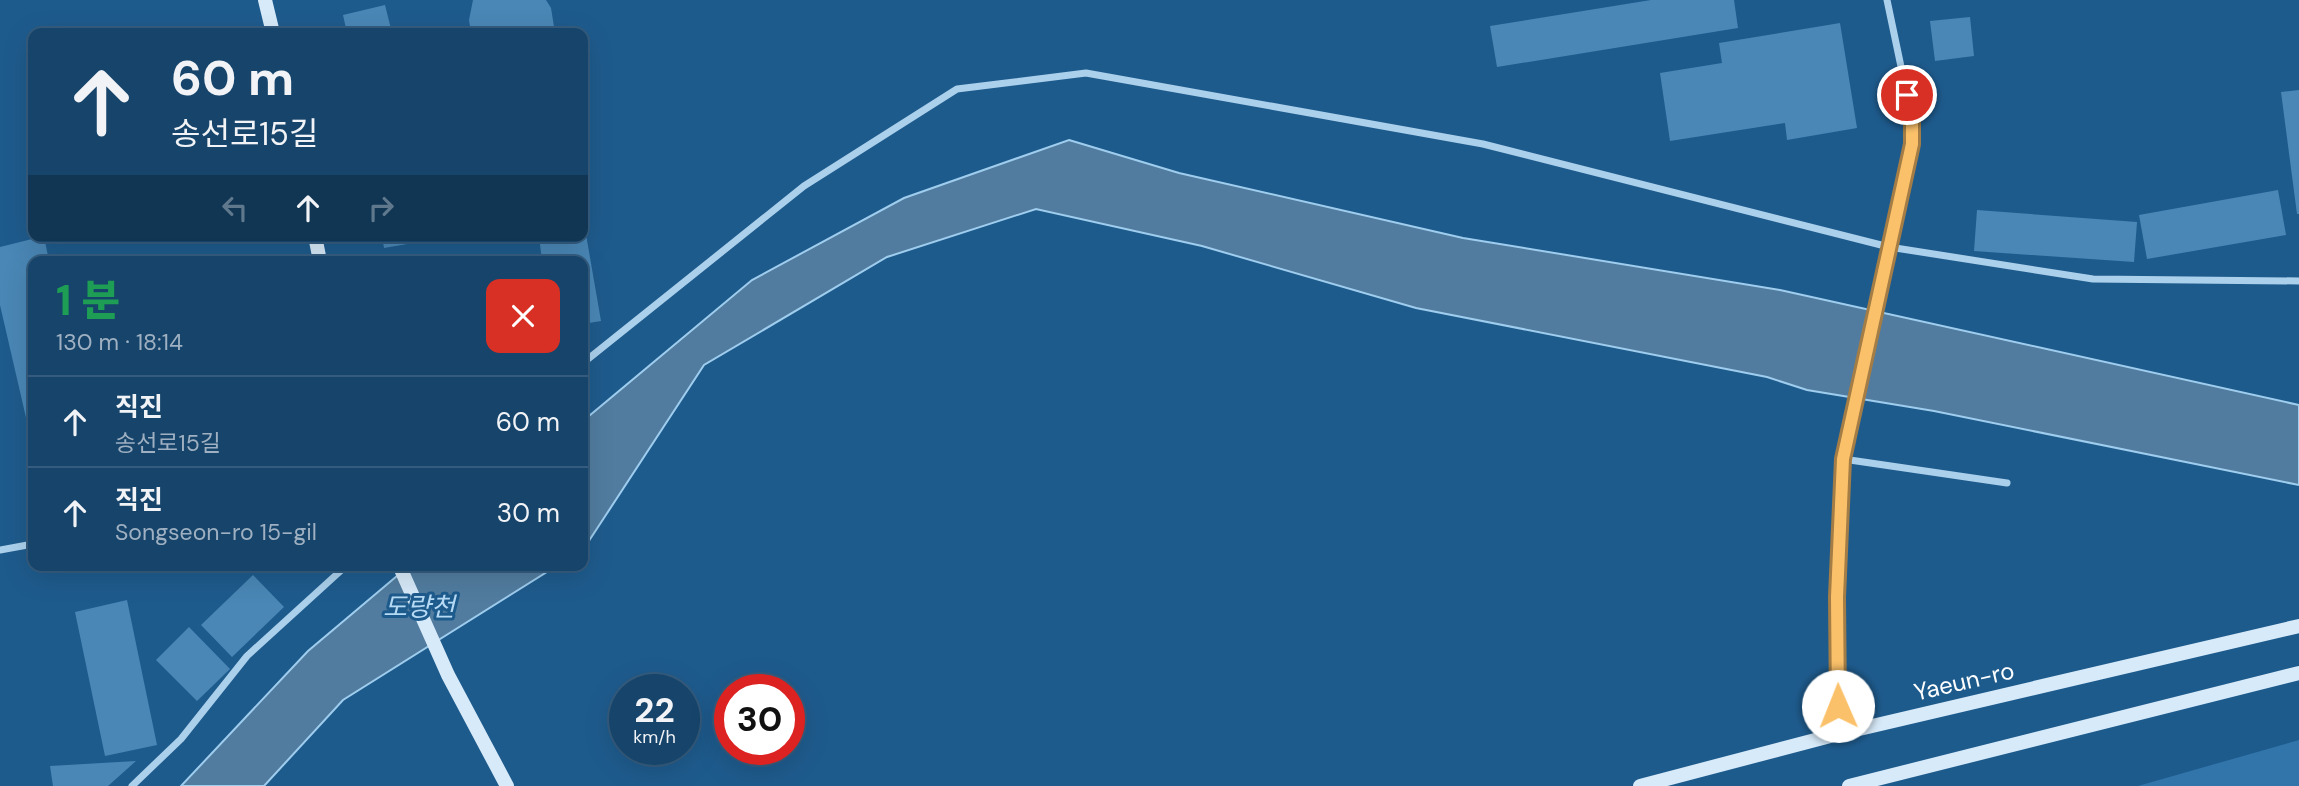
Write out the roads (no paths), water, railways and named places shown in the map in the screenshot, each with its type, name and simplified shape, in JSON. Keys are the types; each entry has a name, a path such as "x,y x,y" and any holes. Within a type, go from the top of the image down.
{"street":[{"path":"265,0 272,28"},
{"path":"1838,734 1837,597 1843,459 1912,144 1912,119 1887,0"},
{"path":"588,359 804,186 957,89 1086,73 1483,144 1889,247 2093,279 2299,281"},
{"path":"1843,459 2007,483"},
{"path":"0,550 28,545"},
{"path":"132,786 181,739 247,656 340,571"},
{"path":"402,571 448,675 507,786"},
{"name":"Yaeun-ro","path":"1640,786 1838,734 2299,626"},
{"path":"1849,786 2299,673"}],"water":[{"path":"1069,140 1179,173 1463,238 1780,290 2299,405 2299,485 1934,411 1807,390 1767,377 1416,308 1202,246 1036,209 887,257 704,365 588,542 588,417 752,280 904,198"},
{"name":"도량천","path":"403,571 548,571 343,700 264,786 181,786 308,651"}]}
